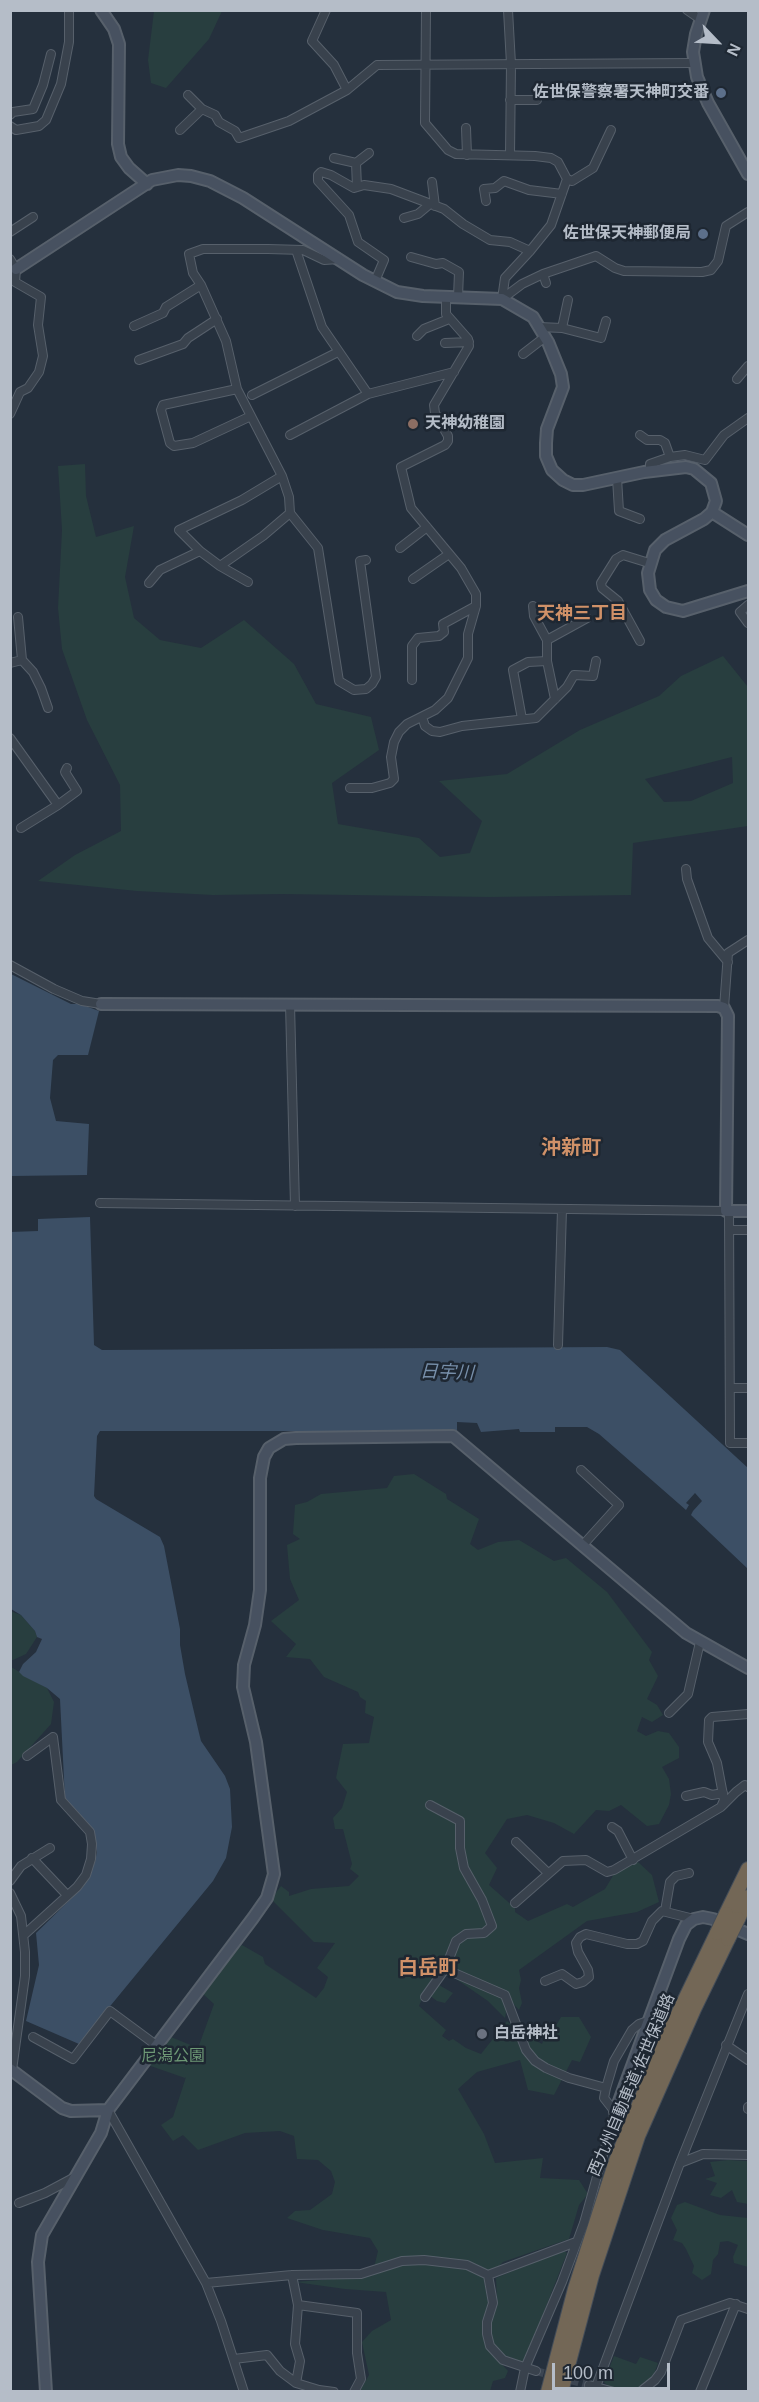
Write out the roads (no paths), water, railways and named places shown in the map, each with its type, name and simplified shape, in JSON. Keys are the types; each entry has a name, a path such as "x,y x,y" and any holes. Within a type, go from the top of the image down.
{"highway":[{"name":"西九州自動車道;佐世保道路","path":"548,2391 575,2289 616,2161 665,2041 732,1917 748,1869"},
{"name":"西九州自動車道;佐世保道路","path":"732,1917 748,1897"},
{"name":"西九州自動車道;佐世保道路","path":"561,2391 595,2265 638,2136 722,1936"}],"street":[{"path":"10,126 16,130 39,126 46,120 61,84 69,42 69,10"},
{"path":"326,10 312,40 334,65 345,91"},
{"path":"426,10 425,123 448,150 456,154 467,155 551,158 558,162 567,179 572,181 593,168 611,130"},
{"path":"508,10 511,64 510,155"},
{"path":"687,10 702,15 696,34 693,63 708,103 748,174"},
{"path":"106,12 119,44 118,144 121,157 129,168 147,184"},
{"path":"10,114 33,109 43,85 51,54"},
{"path":"188,95 202,109 215,115 219,122 235,131 239,138 289,121 345,91 377,65 693,63"},
{"path":"510,100 537,100"},
{"path":"180,130 202,109"},
{"path":"466,128 467,155"},
{"path":"356,163 369,153"},
{"path":"334,158 356,163"},
{"path":"356,163 357,187"},
{"path":"375,281 384,260 358,242 349,215 318,181 318,175 321,172 354,188 364,185 391,189 444,209 489,240 510,242 530,251"},
{"path":"13,269 152,180 178,175 210,181 257,206 340,260 397,292 502,299 532,316 557,360 563,387 547,429 546,456 552,470 563,480 583,485 650,471 686,467 700,473 711,483 716,501 712,512 704,519 665,540 655,550 649,563 648,573 650,590 656,600 673,610 683,611 748,591"},
{"path":"502,299 505,278 551,225 567,179"},
{"path":"486,201 484,189 495,188 504,181 529,190 562,194"},
{"path":"432,182 432,205"},
{"path":"404,218 418,214 432,205"},
{"path":"502,299 522,284 543,274 596,256 624,271 702,272 711,270 718,261 726,226 748,212"},
{"path":"10,232 33,217"},
{"path":"340,260 324,260 311,253 296,250 203,249 189,254 194,273 231,355 237,389 282,476 289,497 290,513 318,548 339,681 354,690 366,689 376,677 360,561 366,560"},
{"path":"296,250 322,327 368,394"},
{"path":"411,257 436,264 443,263 459,272 458,297"},
{"path":"10,258 15,282 41,297 38,325 43,356 39,372 28,388 20,392 10,414"},
{"path":"543,274 546,283"},
{"path":"134,326 163,314 166,307 201,285"},
{"path":"446,296 446,314 469,342"},
{"path":"562,328 568,300"},
{"path":"417,336 424,329 449,319"},
{"path":"139,360 183,344 188,338 217,320"},
{"path":"539,327 562,328 601,338 606,321"},
{"path":"523,354 545,337"},
{"path":"445,343 469,342"},
{"path":"350,788 372,788 390,783 394,779 391,757 399,732 407,724 435,710 448,698 468,658 468,634 476,606 476,594 461,568 411,508 401,467 445,445 448,441 448,436 435,413 434,405 467,351 469,342"},
{"path":"252,396 338,352"},
{"path":"737,379 748,366"},
{"path":"290,435 368,394 454,372"},
{"path":"237,389 163,405 161,410 170,443 174,446 193,443 251,416"},
{"path":"650,471 650,464 670,457 685,455 705,460 724,435 748,418"},
{"path":"640,435 647,440 660,440 665,443 670,457"},
{"path":"248,582 200,551 179,530 242,500 282,476"},
{"path":"617,478 619,511 640,519"},
{"path":"712,512 748,535"},
{"path":"220,566 263,536 290,513"},
{"path":"400,548 427,527"},
{"path":"149,583 160,570 200,551"},
{"path":"413,579 449,554"},
{"path":"640,641 618,601 602,588 601,583 616,559 623,555 649,563"},
{"path":"748,605 740,612 748,623"},
{"path":"412,680 412,646 418,638 439,636 444,632 443,624 476,606"},
{"path":"533,606 534,616 547,640 547,661 555,699"},
{"path":"18,617 22,660 33,672 48,708"},
{"path":"547,640 587,618"},
{"path":"10,663 22,660"},
{"path":"522,719 513,670 528,662 547,661"},
{"path":"422,717 425,726 432,731 440,732 462,726 536,718 567,687 574,675 593,676 596,661"},
{"path":"10,738 58,805"},
{"path":"21,828 77,791 65,772 67,768"},
{"path":"686,869 687,879 708,938 728,962"},
{"path":"748,939 728,953 724,1008 728,1016 730,1443 748,1443"},
{"path":"10,965 82,1001 101,1004 718,1006 724,1008"},
{"path":"290,1004 295,1206"},
{"path":"100,1203 748,1211"},
{"path":"558,1345 562,1209"},
{"path":"729,1230 748,1230"},
{"path":"730,1388 748,1388"},
{"path":"46,2391 38,2262 42,2235 101,2133 108,2110 267,1898 274,1874 256,1742 243,1687 244,1665 255,1625 260,1590 260,1478 264,1457 269,1448 284,1439 296,1438 453,1436 686,1633 748,1668"},
{"path":"581,1470 619,1505 582,1546"},
{"path":"669,1713 688,1694 700,1642"},
{"path":"721,1807 724,1800 717,1763 708,1742 709,1720 712,1717 748,1714"},
{"path":"25,1934 67,1896 86,1875 91,1859 92,1844 90,1832 61,1800 53,1737 27,1756"},
{"path":"515,1903 563,1862 586,1860 607,1872 614,1870 721,1807 745,1785 748,1787"},
{"path":"686,1796 704,1792 712,1795 723,1793"},
{"path":"425,1997 445,1969 456,1941 466,1934 484,1933 492,1926 487,1910 464,1868 460,1848 460,1821 430,1805"},
{"path":"612,1827 618,1831 633,1860"},
{"path":"516,1842 548,1874"},
{"path":"10,1881 21,1866 50,1848"},
{"path":"32,1858 67,1896"},
{"path":"665,1911 670,1882 676,1876 689,1873"},
{"path":"10,1893 21,1916 25,1934 25,1976 11,2069 62,2108 72,2111 108,2110"},
{"path":"545,1981 562,1974 576,1984 583,1982 589,1977 576,1943 580,1937 593,1934 627,1944 637,1944 643,1941 652,1921 662,1911 694,1919 713,1919 748,1934"},
{"path":"520,2391 525,2368 584,2223 615,2112 648,2021 679,1938 686,1925 694,1919"},
{"path":"445,1969 506,1995 526,2049 535,2061 569,2078 606,2088"},
{"path":"614,2391 593,2388 726,2045 748,1994"},
{"path":"33,2037 73,2058 110,2011 156,2044"},
{"path":"615,2112 604,2098 614,2061 632,2030 648,2021"},
{"path":"726,2045 748,2060"},
{"path":"108,2110 206,2283 244,2391"},
{"path":"680,2163 703,2154 748,2155"},
{"path":"19,2203 45,2193 76,2176"},
{"path":"206,2283 292,2276 361,2274 402,2261 424,2260 467,2265 488,2275 576,2242"},
{"path":"488,2275 493,2302 487,2322 490,2346 503,2360 536,2371"},
{"path":"292,2276 298,2305 295,2343 300,2361 296,2382"},
{"path":"640,2391 655,2380 661,2372 681,2320 730,2302 748,2309"},
{"path":"700,2391 736,2304"},
{"path":"298,2305 357,2313 357,2353 361,2379 354,2391"},
{"path":"234,2359 267,2355 280,2371 296,2382 319,2390 334,2391"}],"water":[{"path":"11,974 71,1004 80,1004 99,1011 88,1055 58,1055 53,1060 50,1098 56,1121 89,1124 87,1175 11,1176"},
{"name":"日宇川","path":"90,1217 94,1345 102,1350 607,1347 620,1350 748,1468 748,1569 691,1515 702,1501 695,1493 686,1503 689,1505 686,1510 599,1434 587,1427 555,1427 555,1432 520,1432 519,1429 481,1432 477,1423 457,1422 457,1431 100,1431 97,1436 94,1496 160,1537 164,1546 180,1629 185,1674 199,1733 201,1741 225,1776 230,1789 232,1827 226,1858 213,1881 79,2044 26,2021 39,1965 36,1933 83,1887 95,1862 97,1852 94,1835 85,1820 65,1799 60,1699 47,1688 19,1672 23,1664 36,1652 42,1639 37,1637 35,1631 21,1615 11,1609 10,1232 38,1231 38,1219"}],"tunnel":[{"path":"536,2371 589,2385"}],"place":[{"name":"佐世保警察署天神町交番","path":"721,93"},
{"name":"佐世保天神郵便局","path":"703,234"},
{"name":"天神幼稚園","path":"413,424"},
{"name":"白岳神社","path":"482,2034"}],"district":[{"name":"天神三丁目","path":"582,614"},
{"name":"沖新町","path":"571,1148"},
{"name":"白岳町","path":"428,1968"}],"park label":[{"name":"尼潟公園","path":"173,2057"}]}
